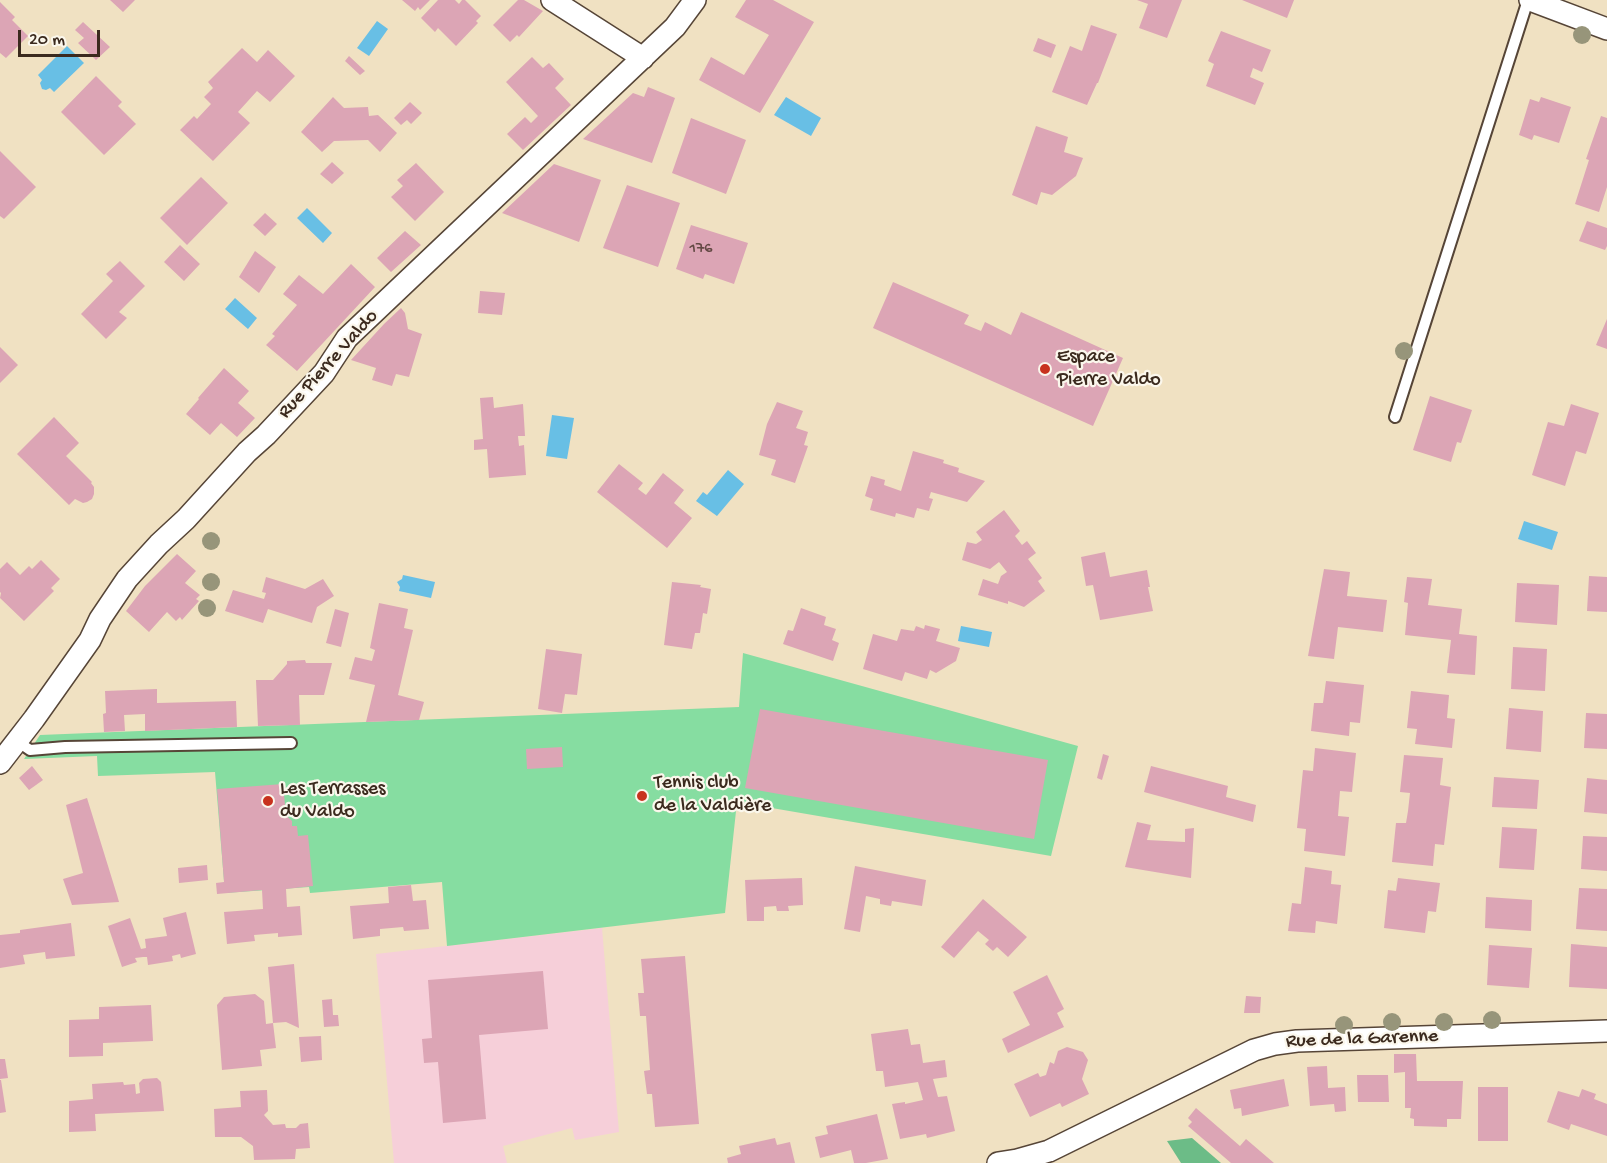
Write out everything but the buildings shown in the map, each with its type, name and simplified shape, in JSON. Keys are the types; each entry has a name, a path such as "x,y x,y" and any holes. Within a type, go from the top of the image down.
{"street":[{"path":"552,0 643,58"},
{"name":"Rue Pierre Valdo","path":"0,763 90,640 100,620 127,579 324,373 347,338 675,27 695,0"},
{"path":"1529,0 1607,29"},
{"name":"Rue de la Garenne","path":"998,1163 1049,1151 1254,1050 1275,1044 1297,1041 1607,1031"}],"lane":[{"path":"1395,417 1529,0"},
{"path":"16,741 30,750 65,747 291,743"}],"shaded area":[{"path":"602,928 619,1132 575,1140 572,1128 503,1146 507,1163 394,1163 376,954"}],"green space":[{"name":"Tennis club de la Valdière","path":"743,653 1078,746 1051,856 737,802 725,913 447,946 442,882 310,893 309,887 225,893 215,772 98,776 97,756 24,759 40,735 739,707"},
{"path":"1192,1138 1221,1163 1181,1163 1167,1141"}],"water":[{"path":"377,21 388,29 369,56 357,48"},
{"path":"67,46 84,63 54,92 50,88 42,89 40,83 42,80 38,75"},
{"path":"786,97 821,118 811,136 774,115"},
{"path":"307,208 332,233 323,243 297,218"},
{"path":"235,298 257,318 248,329 225,309"},
{"path":"552,415 574,418 567,459 546,456"},
{"path":"728,470 744,484 717,516 696,501 703,492 707,495"},
{"path":"1524,521 1558,532 1552,550 1518,539"},
{"path":"403,575 435,582 431,598 399,591 400,587 397,582 402,579"},
{"path":"961,626 992,632 989,647 958,641"}],"place":[{"name":"Espace Pierre Valdo","path":"1045,369"},
{"name":"Tennis club de la Valdière","path":"642,796"},
{"name":"Les Terrasses du Valdo","path":"268,801"}]}
